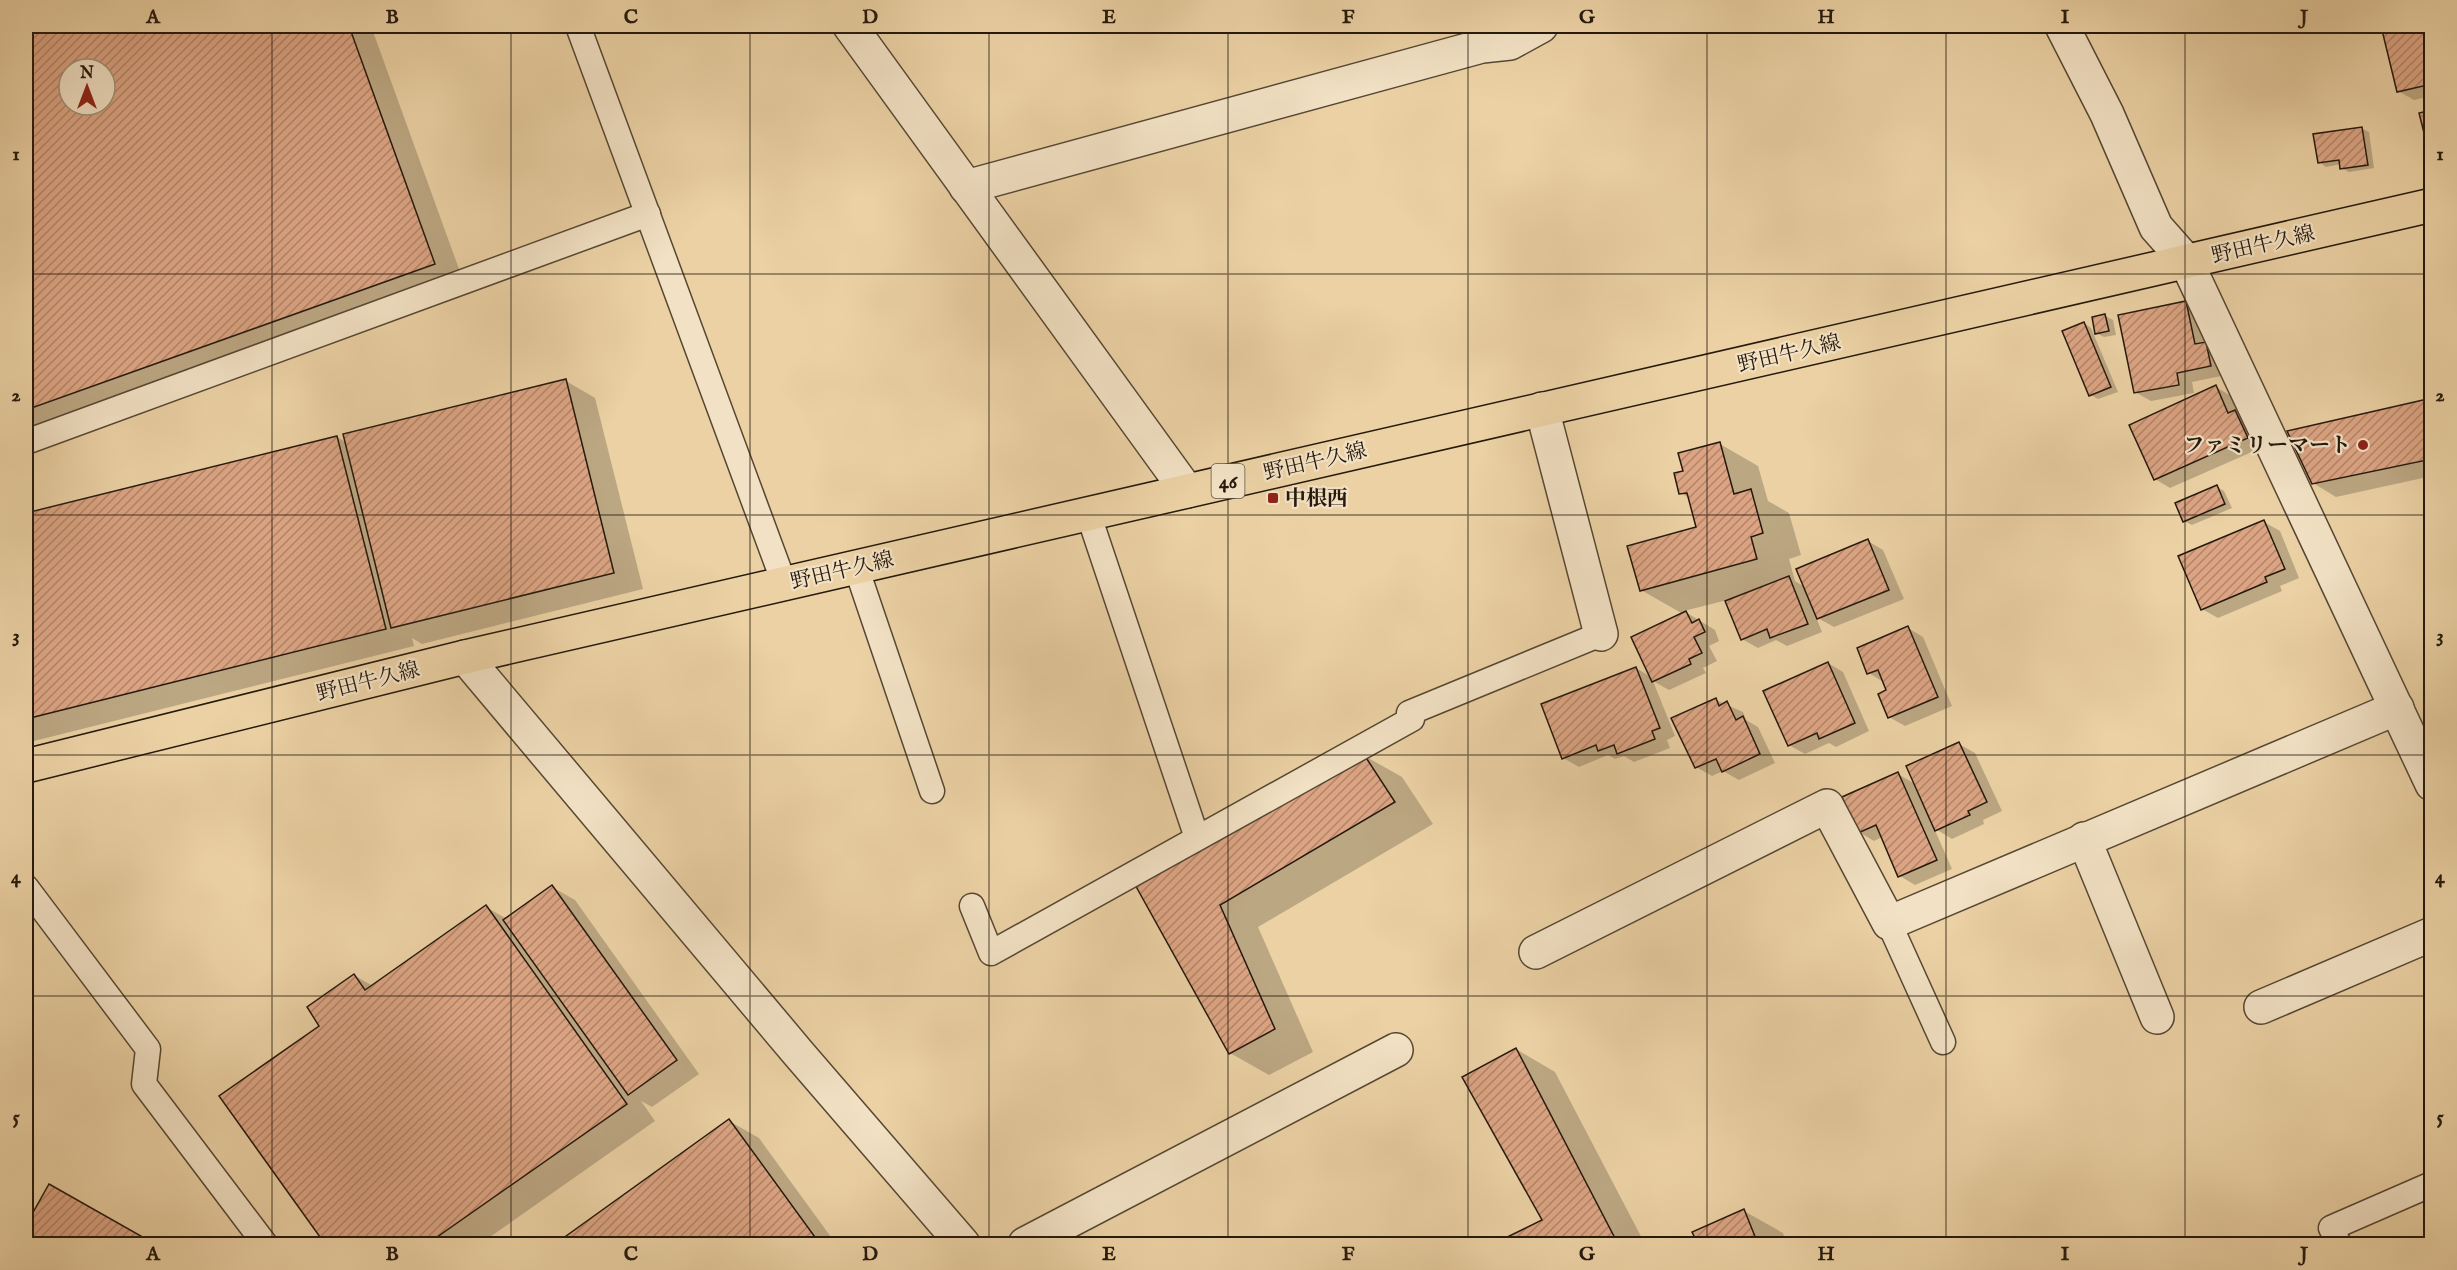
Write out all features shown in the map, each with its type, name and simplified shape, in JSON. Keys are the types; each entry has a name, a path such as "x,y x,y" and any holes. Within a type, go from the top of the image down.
{"main road":[{"name":"野田牛久線","path":"26,766 465,657 2432,205"}],"street":[{"path":"850,26 1187,491"},
{"path":"966,188 1475,36 1510,42 1541,26"},
{"path":"2062,26 2107,114 2156,227 2186,261 2432,783"},
{"path":"1542,409 1601,634"},
{"path":"465,657 791,1045 963,1245"},
{"path":"1536,952 1827,806 1889,923 2397,708"},
{"path":"2084,839 2157,1017"},
{"path":"2261,1007 2432,934"},
{"path":"1025,1245 1395,1050"}],"lane":[{"path":"578,26 784,583"},
{"path":"26,442 648,214"},
{"path":"1088,513 1197,838"},
{"path":"856,567 932,791"},
{"path":"972,906 991,953 1412,719 1409,713 1601,634"},
{"path":"26,887 148,1049 144,1084 265,1245"},
{"path":"1889,923 1943,1042"},
{"path":"2339,1245 2331,1228 2432,1184"}],"building":[{"path":"46,26 349,26 435,264 26,410 26,33"},
{"path":"2400,26 2432,26 2432,84 2397,92 2382,30"},
{"path":"2432,110 2432,136 2425,137 2419,113"},
{"path":"2362,127 2368,165 2340,169 2339,160 2318,163 2313,134"},
{"path":"2186,301 2195,344 2206,342 2211,366 2177,373 2179,385 2134,393 2118,315"},
{"path":"2105,314 2109,331 2095,334 2092,317"},
{"path":"2084,322 2111,387 2089,396 2062,331"},
{"path":"566,379 614,573 391,628 343,434"},
{"path":"2216,385 2228,413 2235,410 2248,438 2154,480 2129,425"},
{"name":"ファミリーマート","path":"2432,398 2432,459 2312,484 2287,431"},
{"path":"337,436 386,629 26,719 26,513"},
{"path":"1720,442 1734,494 1751,489 1763,533 1751,537 1757,559 1640,591 1627,546 1696,527 1687,493 1679,494 1674,473 1683,471 1678,453"},
{"path":"2217,485 2225,504 2183,522 2175,503"},
{"path":"2264,520 2285,569 2265,577 2267,582 2201,610 2178,556"},
{"path":"1868,539 1889,590 1817,619 1796,569"},
{"path":"1789,576 1808,624 1770,638 1767,629 1741,640 1725,601"},
{"path":"1686,611 1692,623 1699,619 1705,632 1694,637 1702,653 1689,659 1691,664 1652,682 1631,637"},
{"path":"1908,626 1938,697 1888,718 1878,694 1886,690 1878,670 1867,674 1857,648"},
{"path":"1828,662 1855,723 1819,739 1817,733 1788,746 1763,691"},
{"path":"1636,667 1660,728 1652,731 1655,739 1617,754 1614,745 1598,751 1596,745 1562,759 1541,704"},
{"path":"1716,698 1719,706 1727,701 1736,720 1743,716 1760,754 1722,772 1716,759 1695,768 1671,718"},
{"path":"1959,742 1987,802 1968,811 1970,815 1935,831 1906,766"},
{"path":"1363,753 1395,802 1220,905 1275,1029 1229,1054 1133,881"},
{"path":"1898,772 1937,860 1898,877 1876,825 1858,833 1842,797"},
{"path":"552,885 677,1060 628,1095 503,920"},
{"path":"486,905 627,1104 427,1244 325,1244 219,1096 319,1026 307,1007 354,974 365,990"},
{"path":"1516,1048 1618,1244 1493,1244 1542,1220 1462,1077"},
{"path":"729,1119 820,1244 555,1244"},
{"path":"49,1184 155,1244 26,1244 26,1225"},
{"path":"1744,1209 1758,1244 1698,1244 1692,1232"}],"place":[{"name":"ファミリーマート","path":"2363,445"},
{"name":"中根西","path":"1273,498"}]}
